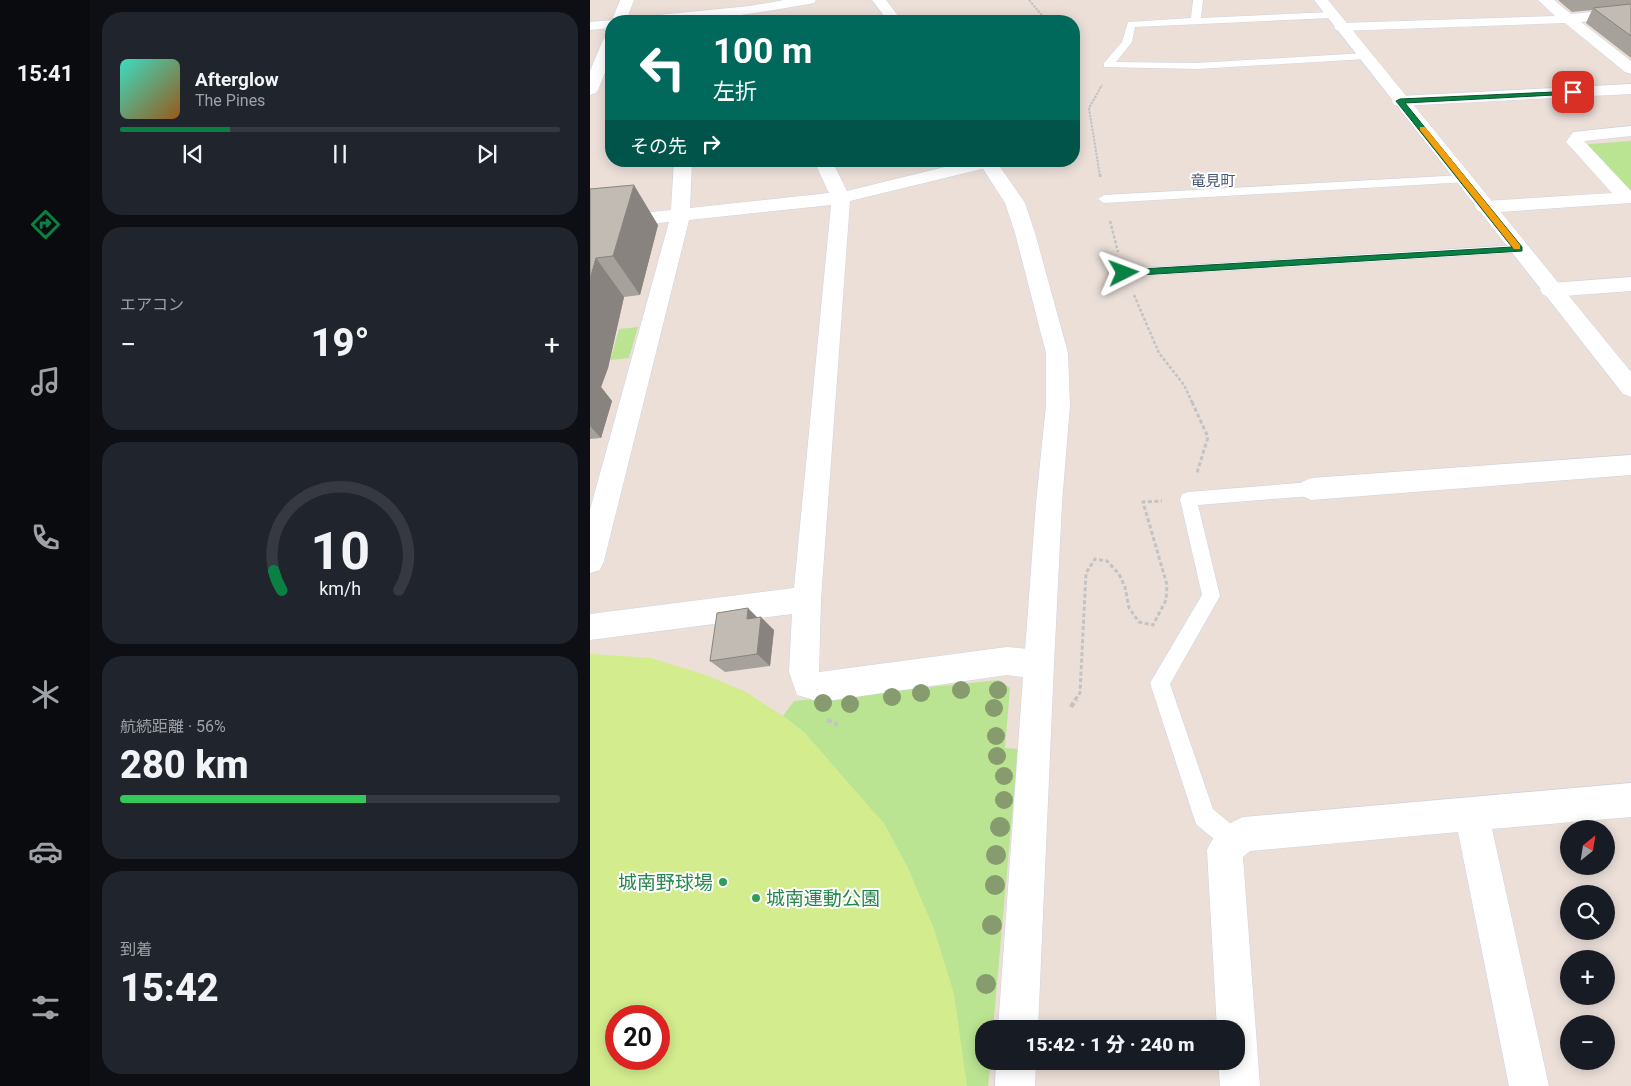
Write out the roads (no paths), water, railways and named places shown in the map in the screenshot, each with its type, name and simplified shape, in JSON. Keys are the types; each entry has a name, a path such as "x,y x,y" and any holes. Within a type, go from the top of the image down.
{"street":[{"path":"621,15 627,0"},
{"path":"699,15 749,10 809,0"},
{"path":"879,0 890,15"},
{"path":"1545,0 1631,68"},
{"path":"1331,14 1554,20 1631,12"},
{"path":"1331,14 1551,290 1629,383"},
{"path":"590,26 605,25"},
{"path":"595,95 605,61"},
{"path":"1400,101 1631,89"},
{"path":"1628,197 1575,142 1580,136 1631,131"},
{"path":"590,561 680,216 683,167"},
{"path":"826,167 841,198 807,599 804,672 808,685 820,687 1006,661 1039,664"},
{"path":"590,224 841,198 968,167"},
{"path":"991,167 1015,203 1025,233 1057,353 1058,404 1049,503 1019,1020"},
{"path":"1485,207 1628,197"},
{"path":"1551,290 1631,284"},
{"path":"1311,489 1631,465"},
{"path":"590,627 807,599"},
{"path":"1240,1086 1225,850 1243,834 1631,800"},
{"path":"1471,814 1529,1086"},
{"path":"1015,1086 1016,1070"}],"lane":[{"path":"1196,20 1198,0"},
{"path":"1331,14 1131,24 1127,42 1108,65 1197,66 1365,56"},
{"path":"1104,199 1462,179"},
{"path":"1124,273 1519,249"},
{"path":"1235,842 1204,816 1160,683 1211,596 1188,499 1311,489"}],"place":[{"name":"城南野球場","path":"723,882"},
{"name":"城南運動公園","path":"756,898"}],"district":[{"name":"竜見町","path":"1213,181"}]}
